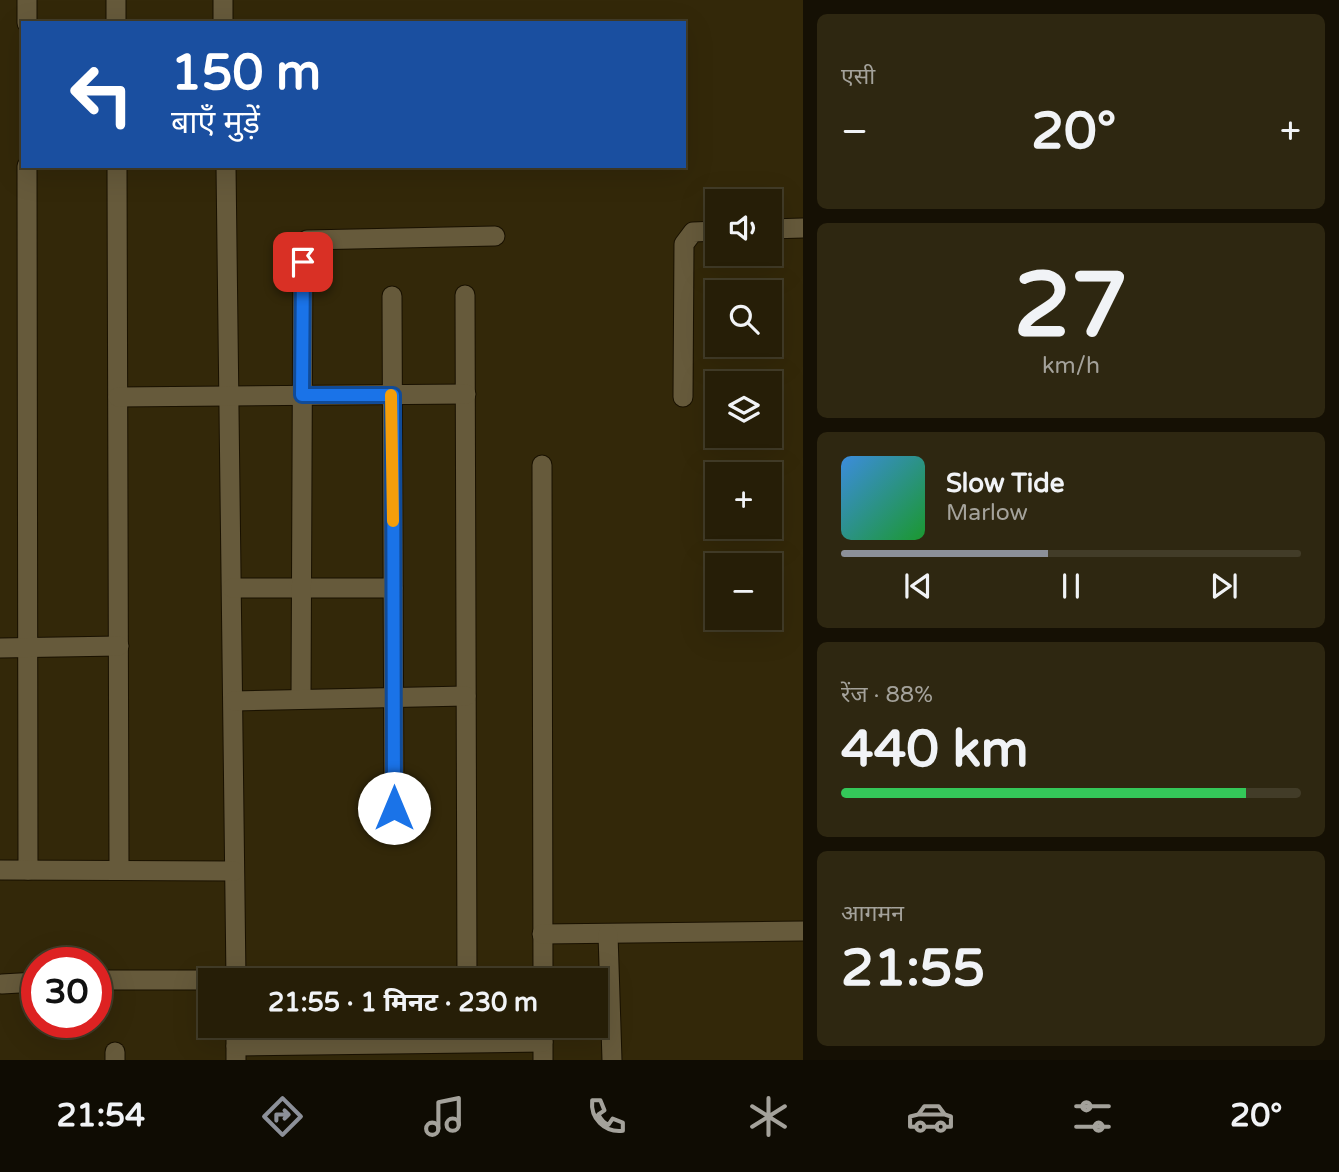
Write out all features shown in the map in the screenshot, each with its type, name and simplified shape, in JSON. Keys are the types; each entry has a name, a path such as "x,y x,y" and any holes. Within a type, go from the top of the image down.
{"street":[{"path":"27,0 27,21"},
{"path":"116,0 116,21"},
{"path":"223,0 223,21"},
{"path":"27,168 28,870"},
{"path":"117,168 119,870"},
{"path":"226,168 236,968"},
{"path":"782,229 803,228"},
{"path":"683,397 684,244 693,232 705,232"},
{"path":"301,699 303,247 307,240 495,236"},
{"path":"465,295 467,968"},
{"path":"392,296 394,808"},
{"path":"118,397 466,394"},
{"path":"542,465 543,968"},
{"path":"232,588 393,588"},
{"path":"0,648 119,646"},
{"path":"234,701 466,696"},
{"path":"0,870 234,871"},
{"path":"542,934 803,931"},
{"path":"608,934 612,1060"},
{"path":"112,980 198,980"},
{"path":"2,984 21,983"},
{"path":"236,1053 418,1038"},
{"path":"505,1038 543,1042"}],"slow traffic":[{"path":"391,395 393,521"}],"route":[{"path":"303,262 302,395 393,395 394,808"}]}
